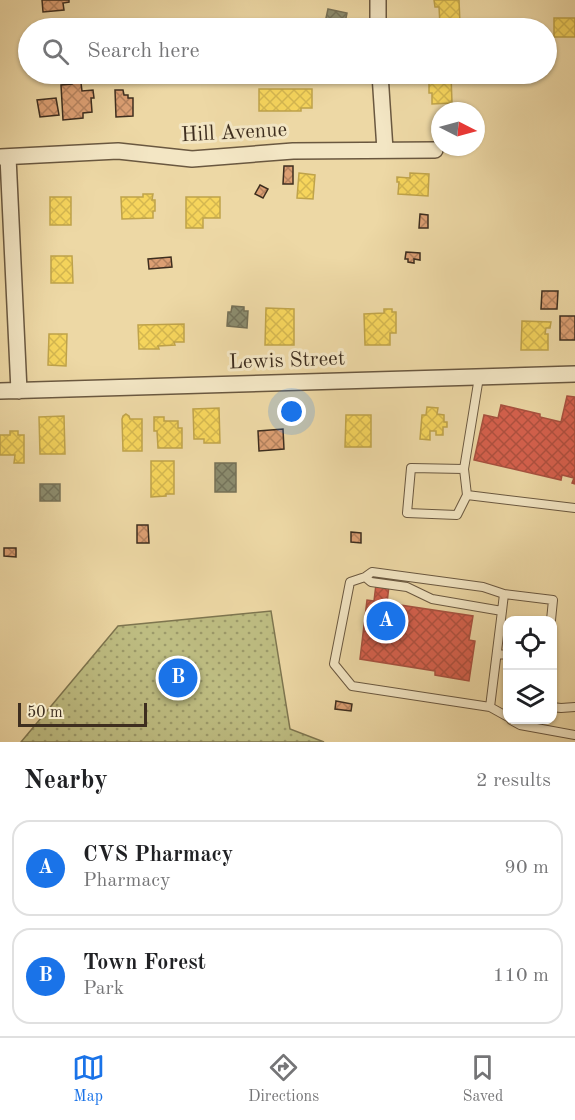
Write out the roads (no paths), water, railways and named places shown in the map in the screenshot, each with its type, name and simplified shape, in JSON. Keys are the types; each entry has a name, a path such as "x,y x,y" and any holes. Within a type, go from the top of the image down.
{"street":[{"path":"378,0 378,18"},
{"path":"381,84 385,150"},
{"name":"Hill Avenue","path":"4,157 118,151 192,159 293,151 431,150"},
{"path":"4,157 19,391"},
{"name":"Lewis Street","path":"0,391 575,374"}],"lane":[{"path":"464,469 411,468 407,513 457,515 467,495 464,469 479,377"},
{"path":"467,495 575,508"},
{"path":"503,714 490,707 352,686 334,664 350,582 372,572 483,587 504,594 553,600 551,616"},
{"path":"365,577 370,582 407,587 432,599 502,611"},
{"path":"490,707 504,594"},
{"path":"497,654 503,655"},
{"path":"557,708 575,707"},
{"path":"519,724 575,735"}],"place":[{"name":"CVS Pharmacy","path":"386,621"},
{"name":"Town Forest","path":"178,678"}]}
